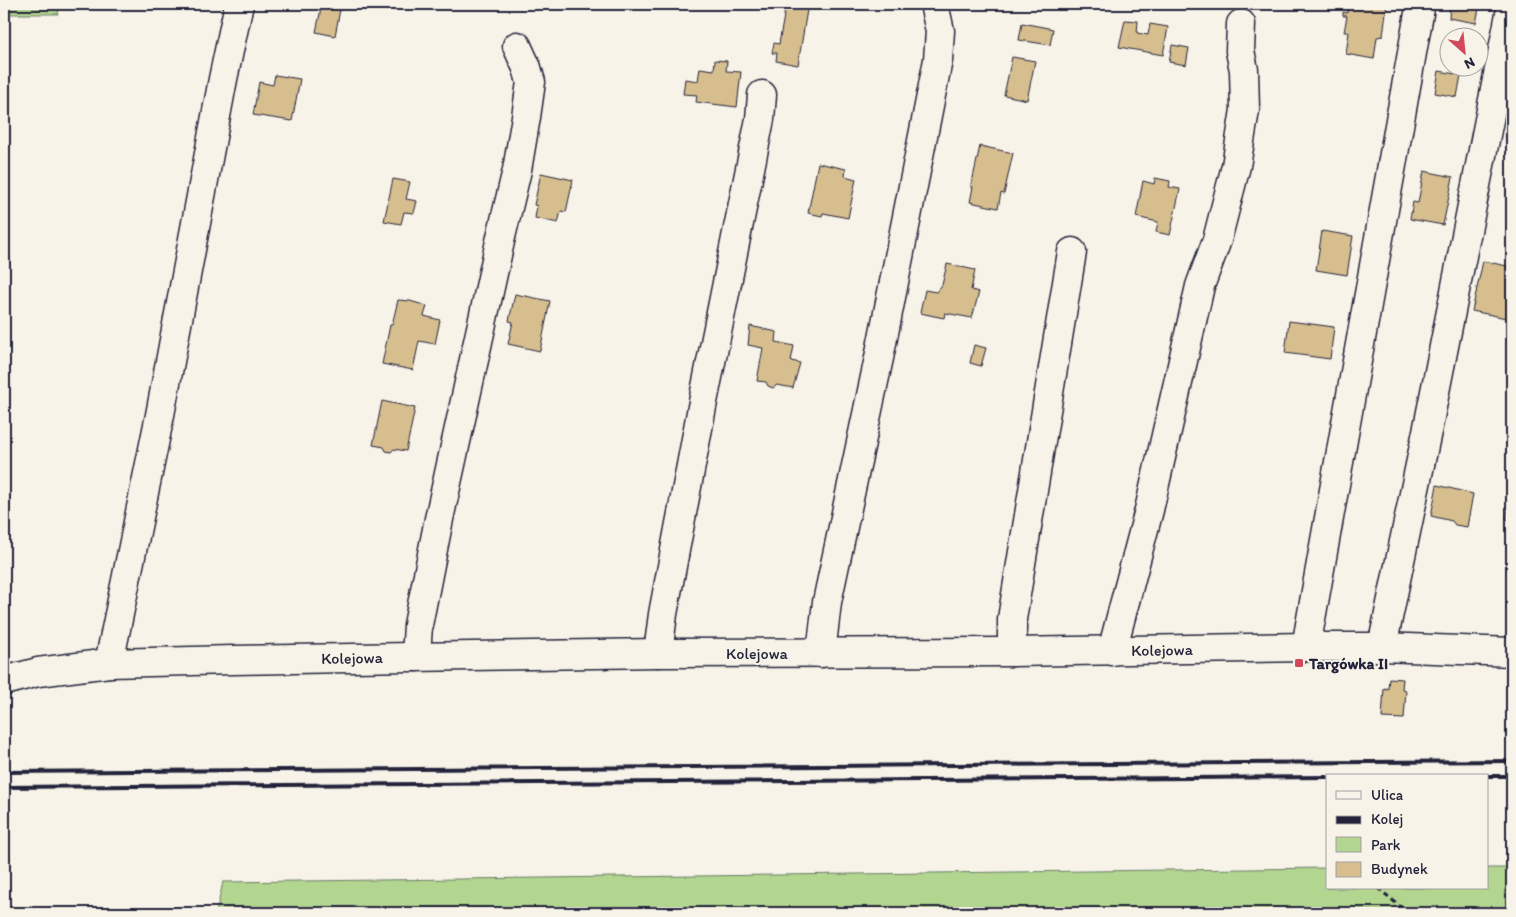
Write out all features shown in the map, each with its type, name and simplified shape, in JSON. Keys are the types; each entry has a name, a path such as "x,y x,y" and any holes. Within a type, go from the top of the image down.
{"street":[{"path":"109,663 160,415 221,88 239,4"},
{"path":"821,653 827,602 877,367 938,60 940,31 934,4"},
{"path":"1382,647 1512,4"},
{"path":"1306,647 1420,8"},
{"path":"1112,651 1149,510 1200,286 1217,240 1242,138 1245,102 1244,70 1240,51 1241,24"},
{"path":"416,657 418,625 437,528 500,237 517,170 526,117 530,82 527,68 517,46"},
{"path":"658,653 663,614 704,397 760,119 762,95"},
{"path":"1012,652 1012,620 1072,252"},
{"name":"Kolejowa","path":"4,681 38,672 109,663 416,657 658,653 1112,651 1306,647 1382,647 1512,652"}],"path":[{"path":"1380,890 1408,913"}],"green space":[{"path":"4,4 60,4 58,14 4,14"},
{"path":"1326,868 1326,890 1488,890 1488,868 1512,868 1512,913 216,913 223,882"}],"building":[{"path":"322,4 341,4 335,36 316,32"},
{"path":"786,4 808,4 798,65 776,61 777,53 772,53 774,43 779,44"},
{"path":"1349,4 1387,4 1383,36 1377,37 1374,59 1346,54 1349,32 1344,32 1347,16 1343,16 1343,12 1347,13"},
{"path":"1450,4 1480,4 1476,23 1449,18"},
{"path":"1125,20 1138,21 1137,33 1148,35 1150,24 1168,27 1163,55 1119,47"},
{"path":"1022,23 1053,29 1050,45 1019,40"},
{"path":"1172,45 1189,48 1186,65 1169,62"},
{"path":"1012,57 1035,61 1027,100 1004,95"},
{"path":"715,60 727,61 726,71 741,72 737,107 696,102 697,95 683,94 685,79 698,81 700,68 714,70"},
{"path":"275,75 300,79 292,121 253,115 259,82 273,85"},
{"path":"1438,76 1460,78 1457,97 1435,93"},
{"path":"1512,112 1512,140 1506,139"},
{"path":"980,146 1013,153 1004,194 1001,193 998,208 970,202 973,187 971,187"},
{"path":"818,163 846,169 845,176 856,179 848,218 823,213 822,216 808,213"},
{"path":"1424,171 1453,177 1443,225 1410,219 1413,202 1418,203"},
{"path":"541,173 573,180 566,212 561,211 558,223 535,218 537,206 534,205"},
{"path":"1155,178 1170,181 1169,187 1180,189 1170,235 1156,232 1158,222 1136,217 1143,181 1154,184"},
{"path":"393,179 410,182 406,199 417,201 414,213 404,212 401,224 384,221"},
{"path":"1322,231 1353,236 1347,275 1316,270"},
{"path":"1483,261 1512,267 1512,291 1506,318 1472,311"},
{"path":"947,264 975,270 971,290 979,292 972,318 945,313 944,318 920,313 925,290 936,292 942,285"},
{"path":"515,294 550,301 540,351 508,344 513,322 509,321"},
{"path":"398,300 427,306 424,316 440,320 435,344 419,341 413,370 382,364 390,325 392,325"},
{"path":"1289,321 1334,327 1330,359 1285,353"},
{"path":"750,326 777,332 776,342 794,346 791,361 800,363 793,388 777,385 773,388 768,386 766,382 757,381 763,348 748,345"},
{"path":"974,345 986,348 981,366 970,363"},
{"path":"382,401 415,408 406,451 394,449 391,452 386,451 384,447 373,445"},
{"path":"1437,485 1473,494 1467,527 1455,525 1452,521 1431,516"},
{"path":"1512,491 1512,520 1506,519 1509,504 1507,500 1508,494"},
{"path":"1389,678 1403,679 1402,689 1406,690 1404,719 1382,718 1384,688 1388,689"}],"railway":[{"path":"4,772 1512,761"},
{"path":"1488,776 1512,776"},
{"path":"4,787 1326,777"}],"place":[{"name":"Targówka II","path":"1299,663"}]}
